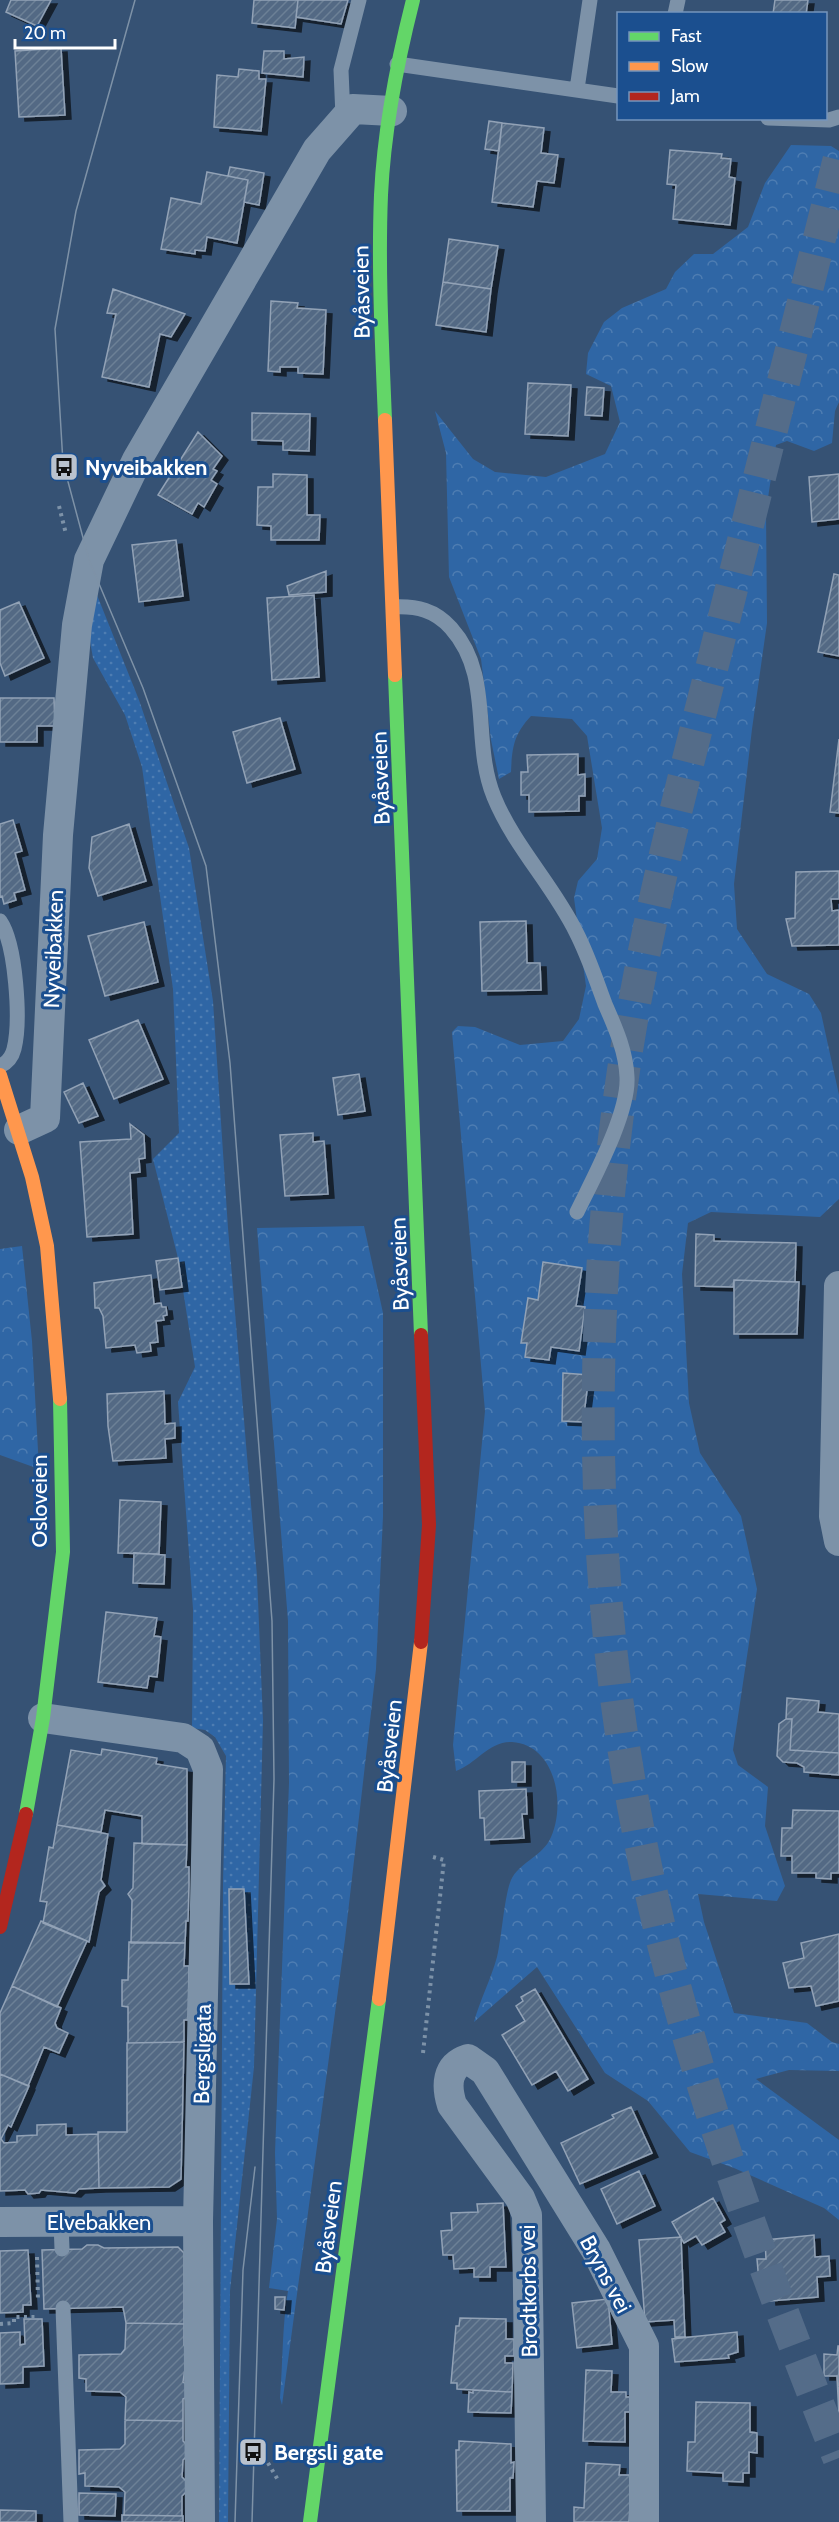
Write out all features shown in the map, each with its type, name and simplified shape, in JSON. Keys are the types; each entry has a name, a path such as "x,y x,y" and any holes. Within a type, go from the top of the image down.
{"main road":[{"name":"Byåsveien","path":"310,2522 398,1852 420,1653 429,1525 381,312 381,193 398,64 413,0"},
{"name":"Osloveien","path":"0,1075 32,1177 47,1246 60,1380 63,1552 43,1718 21,1839 0,1927"}],"street":[{"name":"Nyveibakken","path":"19,1130 45,1118 58,835 77,625 89,560 137,460 317,150 353,109 392,111"},
{"path":"839,1287 834,1516 839,1541"},
{"name":"Bergsligata","path":"43,1718 183,1738 200,1749 208,1769 198,2221 200,2522"},
{"name":"Brodtkorbs vei","path":"458,2069 447,2089 452,2105 520,2198 527,2215 531,2522"},
{"name":"Bryns vei","path":"458,2069 485,2071 596,2250 644,2346 644,2522"},
{"name":"Elvebakken","path":"0,2222 53,2231 198,2221"}],"lane":[{"path":"343,120 341,70 359,0"},
{"path":"577,89 590,0"},
{"path":"398,64 617,96"},
{"path":"394,607 416,606 434,613 451,628 471,660 478,685 484,761 494,796 528,858 576,932 621,1042 627,1077 626,1099 577,1212"},
{"path":"0,921 6,930 14,956 16,1027 14,1050 7,1062 0,1066"},
{"path":"63,2308 71,2522"}],"path":[{"path":"433,1857 444,1860 423,2057 458,2069"},
{"path":"0,2324 14,2323 14,2317 39,2316 53,2231"},
{"path":"268,2463 278,2480"}],"green space":[{"path":"791,145 831,146 839,151 839,402 835,411 832,443 814,451 787,441 776,445 766,511 767,623 734,884 737,929 767,974 809,994 821,1013 839,1095 839,1199 820,1217 711,1212 688,1223 682,1274 689,1403 700,1453 741,1516 757,1589 733,1750 738,1765 768,1787 765,1826 785,1886 777,1901 698,1894 704,1922 734,2013 807,2023 832,2042 839,2044 839,2071 789,2070 756,2079 839,2140 839,2220 824,2208 734,2168 690,2152 648,2101 605,2073 537,1967 474,2022 497,1957 511,1880 519,1869 549,1841 557,1812 557,1796 548,1766 539,1754 527,1746 512,1742 496,1745 456,1771 453,1745 485,1411 452,1032 458,1026 475,1027 520,1045 563,1041 579,1019 586,986 574,898 578,881 597,859 602,828 587,736 572,719 531,716 515,741 511,772 499,779 491,740 481,659 449,577 446,453 435,411 473,459 495,472 546,477 605,454 620,422 611,386 586,374 588,353 604,322 622,308 666,289 675,272 694,254 713,254 748,227 765,183"},
{"path":"91,580 139,700 189,848 213,1001 228,1228 257,1576 263,1721 254,2067 230,2291 228,2522 219,2522 223,1883 226,1756 215,1737 205,1730 192,1728 193,1609 178,1402 195,1367 178,1258 153,1159 179,1133 173,989 142,767 125,715 93,658 88,630"},
{"path":"364,1226 383,1313 383,1516 376,1669 345,1939 282,2405 280,2398 288,2291 269,2288 277,2219 275,2153 289,1783 288,1621 257,1228"},
{"path":"22,1246 32,1341 39,1469 0,1455 0,1249"}],"building":[{"path":"11,0 51,0 37,26 6,12"},
{"path":"254,0 298,0 295,28 252,23"},
{"path":"298,0 348,0 341,24 296,17"},
{"path":"775,0 808,0 806,12 773,12"},
{"path":"61,48 65,115 19,117 15,51"},
{"path":"264,51 284,51 284,59 304,57 303,77 262,73"},
{"path":"239,69 259,71 259,79 266,79 261,131 214,127 217,75 238,77"},
{"path":"489,121 502,123 499,151 485,149"},
{"path":"502,123 544,128 541,153 558,155 554,183 537,181 533,207 492,202"},
{"path":"670,150 722,154 721,158 731,159 729,177 735,178 730,225 673,219 676,185 667,184"},
{"path":"230,167 264,173 259,205 244,202 248,180 228,176"},
{"path":"207,172 248,180 237,243 207,237 205,251 195,250 195,254 161,249 171,198 201,204"},
{"path":"449,239 498,246 491,289 443,282"},
{"path":"443,282 491,289 486,332 436,325"},
{"path":"113,289 185,314 171,337 160,334 149,387 102,377 116,314 107,313"},
{"path":"271,301 298,303 297,308 326,310 323,374 298,373 298,367 280,367 280,372 268,371"},
{"path":"528,383 571,385 568,436 525,434"},
{"path":"587,387 604,388 602,416 585,415"},
{"path":"252,413 310,414 309,451 283,450 283,441 252,440"},
{"path":"198,432 222,456 213,469 217,471 211,480 217,484 204,507 198,503 192,514 158,495"},
{"path":"273,474 307,475 307,515 320,515 319,540 271,540 271,526 257,525 258,487 273,487"},
{"path":"839,474 839,519 812,522 809,477"},
{"path":"176,540 183,596 139,602 132,545"},
{"path":"326,571 326,592 289,595 287,586"},
{"path":"834,574 839,575 839,656 818,652"},
{"path":"314,595 319,677 272,680 267,598"},
{"path":"19,602 44,658 5,676 0,663 0,610"},
{"path":"0,698 54,698 55,726 37,726 37,742 0,742"},
{"path":"280,718 295,769 247,783 233,732"},
{"path":"839,739 839,813 830,812"},
{"path":"578,754 578,775 585,774 585,796 579,796 579,811 529,812 529,795 521,795 521,772 528,772 527,755"},
{"path":"13,820 22,851 15,853 25,890 14,893 16,900 4,904 2,896 0,897 0,824"},
{"path":"129,824 146,881 98,896 89,868 92,837"},
{"path":"839,871 839,899 831,899 832,911 839,910 839,945 792,946 786,919 795,918 796,872"},
{"path":"526,921 527,963 540,963 541,990 482,991 480,922"},
{"path":"144,922 158,982 105,996 88,936"},
{"path":"138,1020 163,1079 114,1099 89,1040"},
{"path":"359,1074 365,1111 338,1115 333,1078"},
{"path":"83,1083 98,1116 79,1123 64,1092"},
{"path":"130,1124 144,1135 145,1158 139,1159 140,1172 130,1173 133,1234 87,1237 80,1142 131,1139"},
{"path":"313,1133 313,1142 324,1141 328,1194 285,1196 280,1135"},
{"path":"696,1234 714,1235 714,1241 796,1243 795,1282 734,1280 733,1287 695,1286"},
{"path":"178,1258 182,1287 160,1290 156,1261"},
{"path":"543,1262 582,1268 576,1306 585,1307 579,1351 551,1347 549,1360 525,1357 527,1343 521,1343 528,1298 538,1300"},
{"path":"151,1275 154,1304 161,1303 162,1307 166,1307 167,1315 163,1316 164,1320 156,1321 158,1342 150,1343 151,1351 137,1353 135,1345 106,1348 103,1316 99,1308 95,1308 94,1283"},
{"path":"734,1280 799,1282 797,1334 734,1334"},
{"path":"563,1373 589,1375 583,1422 562,1421"},
{"path":"164,1391 165,1424 175,1423 175,1438 165,1439 166,1458 113,1461 108,1426 107,1394"},
{"path":"120,1500 161,1502 159,1554 118,1553"},
{"path":"134,1553 165,1555 164,1584 133,1583"},
{"path":"106,1612 157,1618 154,1636 161,1637 157,1677 149,1676 147,1688 98,1682"},
{"path":"787,1698 819,1701 818,1712 839,1714 839,1753 790,1750 792,1719 786,1719"},
{"path":"786,1719 792,1719 790,1750 839,1753 839,1775 804,1772 804,1767 797,1763 783,1762 777,1756 779,1724"},
{"path":"102,1749 157,1758 156,1764 187,1769 187,1845 142,1844 142,1816 105,1810 101,1832 57,1825 71,1750 101,1755"},
{"path":"512,1762 525,1762 525,1782 512,1782"},
{"path":"526,1789 527,1814 522,1814 524,1838 485,1840 484,1818 480,1818 479,1791"},
{"path":"793,1810 839,1811 839,1873 831,1873 831,1879 816,1878 816,1873 792,1873 792,1856 781,1856 782,1828 792,1828"},
{"path":"57,1825 108,1834 101,1880 105,1886 99,1892 89,1942 43,1923 47,1902 40,1901 49,1847 53,1848"},
{"path":"134,1843 187,1845 186,1867 189,1867 189,1885 185,1943 131,1943 132,1900 128,1894 133,1888"},
{"path":"229,1889 244,1889 249,1984 230,1984"},
{"path":"41,1921 87,1941 57,2007 12,1986"},
{"path":"839,1934 839,2001 816,2006 811,1986 789,1988 783,1963 804,1958 801,1943"},
{"path":"129,1942 185,1943 184,1966 189,1966 188,2020 184,2020 184,2042 128,2043 128,2007 122,2006 122,1980 128,1980"},
{"path":"12,1986 61,2008 55,2023 57,2028 68,2033 59,2053 44,2047 28,2086 0,2074 0,2013"},
{"path":"535,1989 588,2079 568,2091 556,2071 532,2085 502,2035 525,2021 516,2006 523,2001 521,1997"},
{"path":"184,2042 181,2179 169,2187 99,2188 98,2132 127,2132 127,2043"},
{"path":"0,2074 29,2086 11,2127 8,2125 1,2139 4,2143 17,2142 17,2136 37,2135 37,2125 66,2124 66,2135 98,2134 99,2188 79,2189 75,2193 41,2190 39,2193 28,2194 25,2190 0,2191"},
{"path":"631,2107 652,2153 580,2184 561,2143 614,2118 612,2115"},
{"path":"639,2171 655,2206 617,2224 601,2189"},
{"path":"713,2198 725,2220 720,2223 725,2232 702,2245 696,2236 684,2243 672,2222"},
{"path":"503,2203 506,2267 490,2267 490,2277 474,2277 474,2268 454,2269 453,2255 443,2255 441,2231 452,2230 451,2213 478,2212 477,2204"},
{"path":"814,2235 815,2257 829,2256 830,2276 817,2277 818,2297 770,2301 768,2281 759,2282 757,2259 766,2259 765,2240"},
{"path":"681,2237 685,2337 675,2337 674,2320 645,2322 639,2240"},
{"path":"87,2245 98,2245 104,2248 178,2247 184,2253 184,2324 126,2323 123,2307 44,2309 42,2250 82,2249"},
{"path":"28,2250 31,2305 23,2305 23,2312 0,2313 0,2251"},
{"path":"275,2297 285,2297 284,2310 275,2309"},
{"path":"608,2299 612,2344 577,2348 572,2303"},
{"path":"460,2318 506,2319 506,2339 514,2339 514,2356 505,2356 505,2363 513,2363 512,2392 457,2389 457,2383 451,2383 456,2326 459,2326"},
{"path":"24,2319 42,2319 44,2366 23,2367 23,2383 0,2384 0,2333 20,2332 20,2345 25,2344"},
{"path":"126,2323 184,2324 184,2345 188,2348 183,2382 188,2385 187,2397 183,2399 183,2421 125,2420 126,2397 120,2392 86,2391 86,2379 79,2378 79,2355 121,2354 125,2349"},
{"path":"737,2332 738,2352 728,2355 729,2358 675,2362 672,2339"},
{"path":"838,2346 839,2417 837,2376 824,2376 824,2354 837,2355"},
{"path":"586,2370 612,2371 611,2392 626,2392 626,2397 632,2397 632,2412 625,2412 625,2442 583,2441"},
{"path":"473,2390 512,2392 511,2413 468,2412 469,2392 473,2393"},
{"path":"696,2402 750,2403 750,2432 757,2433 757,2453 749,2452 749,2473 743,2473 743,2482 723,2481 723,2473 687,2471 688,2442 695,2442"},
{"path":"125,2420 183,2421 183,2441 187,2445 187,2456 183,2460 182,2477 186,2481 186,2492 182,2496 182,2516 124,2515 125,2492 119,2487 85,2486 85,2473 79,2474 79,2450 120,2449 125,2444"},
{"path":"459,2441 511,2444 511,2463 514,2462 513,2478 510,2478 510,2511 457,2511 456,2450 459,2450"},
{"path":"586,2463 620,2465 619,2475 632,2475 629,2522 574,2522 574,2507 584,2508"},
{"path":"79,2493 116,2494 115,2516 79,2515"},
{"path":"0,2510 36,2511 36,2522 0,2522"},
{"path":"122,2515 183,2516 183,2522 122,2522"}],"tunnel":[{"path":"839,160 677,806 643,958 625,1060 604,1245 599,1339 598,1432 601,1525 618,1711 650,1888 694,2054 720,2136 747,2217 839,2458"}],"tram line":[{"path":"135,0 76,211 55,329 63,463 89,560 143,688 206,866 230,1063 272,1621 274,1779 252,2522"},
{"path":"235,2522 243,2270 255,2167"}],"traffic: fast":[{"path":"385,420 380,279 381,195 392,96 413,0"},
{"path":"395,675 421,1335"},
{"path":"26,1814 43,1718 63,1552 60,1399"},
{"path":"310,2522 379,1999"}],"traffic: slow":[{"path":"385,420 395,675"},
{"path":"0,1075 32,1177 47,1246 60,1399"},
{"path":"379,1999 421,1642"}],"traffic: jam":[{"path":"421,1335 429,1525 421,1642"},
{"path":"0,1927 26,1814"}],"place":[{"name":"Nyveibakken","path":"64,467"},
{"name":"Bergsli gate","path":"253,2452"}]}
